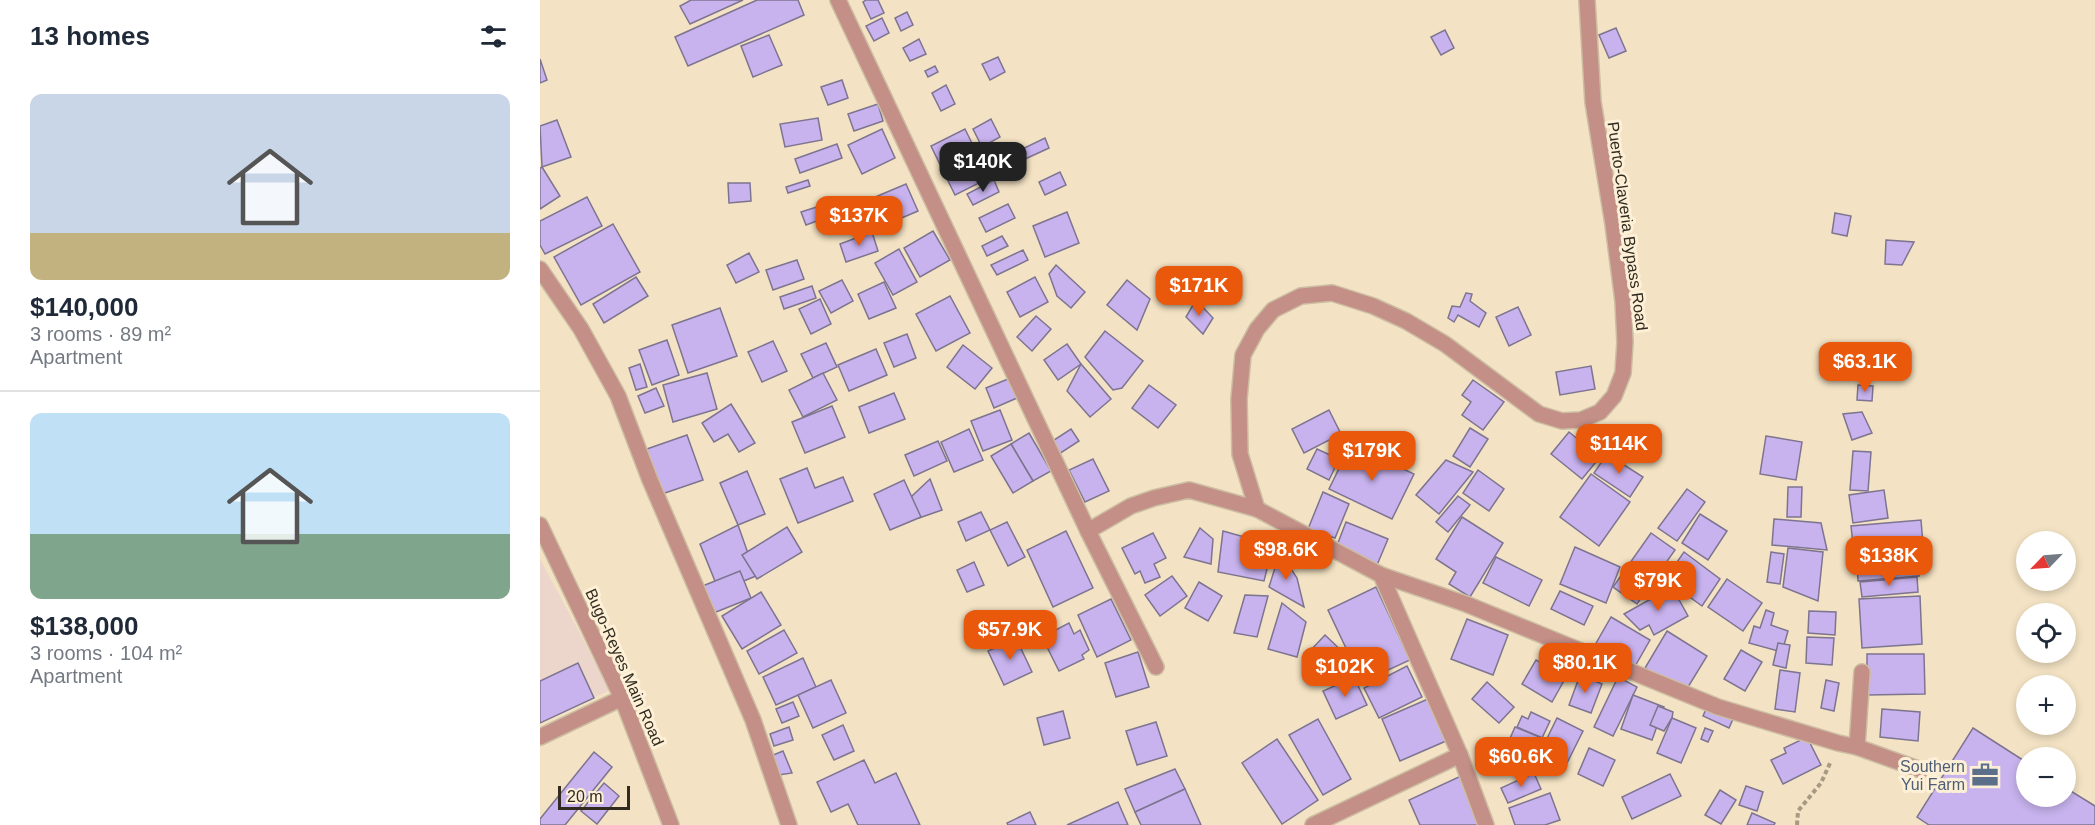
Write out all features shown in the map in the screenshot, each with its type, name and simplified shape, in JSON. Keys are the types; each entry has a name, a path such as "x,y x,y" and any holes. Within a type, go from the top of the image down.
{"street":[{"path":"838,0 1088,531 1156,667"},
{"name":"Puerto-Claveria Bypass Road","path":"1257,509 1240,454 1239,399 1243,355 1257,328 1273,310 1301,296 1332,293 1373,306 1406,321 1445,344 1539,414 1562,421 1581,420 1600,412 1614,396 1623,373 1625,342 1623,301 1593,102 1587,0"},
{"path":"540,268 581,329 618,396 650,480 753,720 789,825"},
{"path":"1088,531 1131,506 1189,490 1257,509 1381,575 1466,604 1718,707 1857,747 1921,770"},
{"name":"Bugo-Reyes Main Road","path":"540,525 622,698 672,825"},
{"path":"1381,575 1460,755 1486,825"},
{"path":"1857,747 1862,672"},
{"path":"540,737 622,698"},
{"path":"1313,825 1460,755"}],"path":[{"path":"1797,825 1798,811 1821,783 1838,743"}],"shaded area":[{"path":"540,559 610,690 540,723"}],"building":[{"path":"691,0 743,0 690,24 680,6"},
{"path":"757,0 798,0 804,15 688,66 675,37"},
{"path":"878,0 884,13 871,19 863,2"},
{"path":"907,12 913,25 901,31 895,18"},
{"path":"882,18 889,33 874,41 866,26"},
{"path":"1616,28 1626,51 1609,58 1599,35"},
{"path":"1445,30 1454,48 1441,55 1431,37"},
{"path":"769,35 782,65 753,77 741,46"},
{"path":"919,39 926,54 910,61 903,48"},
{"path":"998,57 1005,72 990,80 982,64"},
{"path":"540,59 547,80 540,83"},
{"path":"935,66 938,72 928,77 925,71"},
{"path":"842,80 848,98 828,105 821,87"},
{"path":"946,85 955,104 941,111 932,93"},
{"path":"878,104 883,121 854,131 848,114"},
{"path":"818,118 822,140 785,147 780,124"},
{"path":"991,119 1000,137 982,147 973,129"},
{"path":"557,120 571,157 542,167 540,126"},
{"path":"882,129 895,158 862,174 848,145"},
{"path":"965,129 989,178 955,195 931,146"},
{"path":"1045,138 1049,148 1023,160 1018,151"},
{"path":"837,144 842,158 800,173 795,159"},
{"path":"1012,160 1016,169 1004,175 1000,166"},
{"path":"542,167 560,196 540,209 540,168"},
{"path":"1060,172 1066,185 1045,195 1039,182"},
{"path":"808,180 810,186 788,193 786,187"},
{"path":"994,180 999,192 973,205 967,194"},
{"path":"728,183 750,183 751,201 729,203"},
{"path":"906,184 918,211 885,225 873,198"},
{"path":"587,197 602,226 545,254 540,245 540,221"},
{"path":"1008,204 1015,218 986,232 979,218"},
{"path":"820,206 825,218 806,225 801,212"},
{"path":"1067,212 1079,243 1045,257 1033,226"},
{"path":"1835,213 1851,216 1847,236 1832,233"},
{"path":"613,224 640,272 581,305 554,257"},
{"path":"933,231 950,260 920,277 904,248"},
{"path":"872,232 878,251 846,262 840,244"},
{"path":"1002,236 1008,246 987,256 982,246"},
{"path":"1886,240 1914,242 1902,265 1885,264"},
{"path":"899,249 917,282 893,295 875,263"},
{"path":"1023,250 1028,260 997,275 991,265"},
{"path":"749,253 759,272 736,283 727,265"},
{"path":"797,260 804,279 773,290 766,270"},
{"path":"1056,265 1085,292 1071,308 1057,296 1049,274"},
{"path":"636,277 648,296 604,323 593,304"},
{"path":"1035,277 1048,302 1020,317 1007,292"},
{"path":"842,280 853,301 831,313 819,291"},
{"path":"1127,280 1150,299 1137,330 1107,305"},
{"path":"884,282 896,308 869,319 858,294"},
{"path":"812,286 816,298 784,309 780,297"},
{"path":"1466,293 1472,294 1470,301 1486,313 1479,327 1458,315 1454,322 1448,318 1452,306 1460,307"},
{"path":"950,296 970,333 936,351 916,314"},
{"path":"820,299 831,324 811,334 799,309"},
{"path":"1196,300 1213,318 1203,334 1186,317"},
{"path":"1518,307 1531,335 1509,346 1496,317"},
{"path":"720,308 737,356 688,373 672,325"},
{"path":"1036,316 1051,329 1032,351 1017,337"},
{"path":"1105,331 1143,361 1122,388 1113,390 1085,357"},
{"path":"907,334 916,358 894,367 884,343"},
{"path":"667,340 679,375 652,385 639,350"},
{"path":"773,341 787,371 762,382 748,352"},
{"path":"826,343 837,367 813,378 801,354"},
{"path":"1067,344 1081,364 1058,380 1044,360"},
{"path":"963,345 992,368 975,389 947,367"},
{"path":"876,349 887,375 849,391 838,365"},
{"path":"640,364 647,387 636,390 629,368"},
{"path":"1081,364 1111,399 1090,417 1067,391"},
{"path":"1591,366 1595,389 1560,395 1556,372"},
{"path":"707,373 717,409 673,422 663,385"},
{"path":"823,373 837,400 803,417 789,390"},
{"path":"1008,379 1017,398 994,408 986,388"},
{"path":"1473,380 1504,402 1483,430 1462,415 1471,402 1462,395"},
{"path":"1149,385 1176,405 1158,428 1132,408"},
{"path":"1858,385 1873,386 1872,401 1857,400"},
{"path":"656,388 664,406 645,413 638,396"},
{"path":"894,393 905,419 869,433 859,407"},
{"path":"731,404 755,443 739,452 728,434 714,442 702,423"},
{"path":"832,406 845,437 805,453 792,422"},
{"path":"1000,410 1012,440 983,451 971,421"},
{"path":"1329,410 1341,434 1304,453 1292,429"},
{"path":"1862,412 1872,433 1852,440 1843,414"},
{"path":"1607,426 1633,437 1624,457 1599,447"},
{"path":"1470,428 1488,439 1470,467 1453,456"},
{"path":"969,429 983,460 954,472 941,442"},
{"path":"1071,429 1079,441 1059,454 1051,442"},
{"path":"1569,432 1600,457 1582,479 1551,454"},
{"path":"1029,433 1051,471 1033,481 1011,444"},
{"path":"687,435 703,480 659,495 644,450"},
{"path":"1766,436 1802,442 1796,480 1760,474"},
{"path":"938,441 947,461 914,476 905,455"},
{"path":"1011,444 1033,481 1013,493 991,456"},
{"path":"1351,444 1414,474 1392,519 1329,489"},
{"path":"1317,449 1339,459 1329,480 1307,469"},
{"path":"1853,451 1871,452 1868,491 1850,490"},
{"path":"1607,454 1643,477 1630,497 1594,473"},
{"path":"1093,459 1109,491 1085,502 1069,470"},
{"path":"1446,460 1473,472 1439,514 1416,495"},
{"path":"807,468 815,488 843,477 853,501 798,523 780,479"},
{"path":"1478,470 1504,489 1489,511 1463,493"},
{"path":"747,471 765,514 738,525 720,483"},
{"path":"1591,474 1630,502 1599,546 1560,517"},
{"path":"930,479 942,510 919,518 911,497"},
{"path":"904,480 921,517 890,530 874,494"},
{"path":"1788,487 1802,487 1801,517 1787,517"},
{"path":"1687,489 1705,502 1677,541 1658,528"},
{"path":"1884,490 1888,518 1853,523 1849,495"},
{"path":"1323,492 1349,504 1335,538 1308,529"},
{"path":"1458,496 1470,505 1448,532 1436,522"},
{"path":"981,512 990,530 966,541 958,522"},
{"path":"1700,514 1727,531 1708,560 1682,543"},
{"path":"1462,517 1503,543 1470,597 1449,584 1456,572 1436,559"},
{"path":"1774,519 1821,523 1827,550 1772,545"},
{"path":"1921,520 1924,557 1855,563 1851,526"},
{"path":"1007,522 1025,557 1008,566 990,530"},
{"path":"1346,522 1388,539 1377,565 1336,548"},
{"path":"738,525 756,576 719,591 700,544"},
{"path":"787,527 802,552 757,579 742,555"},
{"path":"1200,528 1213,539 1211,564 1184,557"},
{"path":"1066,531 1093,588 1053,607 1027,550"},
{"path":"1223,531 1273,545 1264,581 1218,572"},
{"path":"1153,533 1166,558 1154,564 1160,577 1145,583 1140,571 1135,574 1122,548"},
{"path":"1651,533 1675,550 1637,604 1613,587"},
{"path":"1575,547 1620,567 1606,603 1560,584"},
{"path":"1788,548 1823,552 1818,601 1783,587"},
{"path":"1280,552 1297,578 1304,607 1269,587"},
{"path":"1684,552 1720,579 1702,606 1665,579"},
{"path":"1771,552 1784,554 1780,584 1767,582"},
{"path":"1496,557 1542,580 1529,606 1483,583"},
{"path":"1918,559 1919,576 1858,581 1857,563"},
{"path":"974,562 984,585 967,592 957,570"},
{"path":"740,571 751,598 711,614 700,587"},
{"path":"1172,576 1187,596 1160,616 1145,595"},
{"path":"1917,577 1918,592 1862,597 1860,582"},
{"path":"1727,579 1762,603 1743,631 1708,607"},
{"path":"1199,582 1222,596 1208,621 1185,608"},
{"path":"1376,587 1410,660 1362,682 1328,610"},
{"path":"1672,587 1688,616 1654,635 1649,625 1640,630 1624,614"},
{"path":"1560,591 1593,606 1584,625 1551,609"},
{"path":"761,592 781,625 742,649 722,616"},
{"path":"1245,595 1268,596 1257,637 1234,633"},
{"path":"1920,596 1922,644 1862,648 1859,599"},
{"path":"1111,599 1131,640 1097,657 1078,615"},
{"path":"1282,603 1306,622 1297,657 1268,649"},
{"path":"1766,610 1774,613 1771,625 1788,631 1782,652 1749,643 1754,626 1760,628"},
{"path":"1809,611 1836,612 1835,635 1808,633"},
{"path":"1611,617 1650,640 1634,668 1595,645"},
{"path":"1467,619 1508,635 1493,675 1451,659"},
{"path":"1069,623 1074,634 1080,630 1089,650 1082,655 1084,659 1059,671 1042,637"},
{"path":"784,630 797,653 759,674 747,651"},
{"path":"1667,631 1707,656 1685,692 1645,668"},
{"path":"1325,635 1349,658 1331,676 1308,653"},
{"path":"1807,637 1834,638 1832,665 1806,663"},
{"path":"1016,638 1032,672 1004,685 988,651"},
{"path":"1778,643 1790,645 1786,668 1773,665"},
{"path":"1741,650 1762,662 1745,691 1724,679"},
{"path":"1138,652 1149,687 1116,697 1105,663"},
{"path":"1867,654 1924,654 1925,694 1867,695"},
{"path":"803,658 816,687 776,705 763,677"},
{"path":"1536,660 1566,677 1552,702 1522,684"},
{"path":"578,663 594,698 540,723 540,681"},
{"path":"1407,666 1422,697 1379,718 1364,688"},
{"path":"1780,670 1800,673 1795,712 1775,709"},
{"path":"1580,675 1602,684 1591,713 1569,705"},
{"path":"1354,677 1367,705 1336,719 1323,691"},
{"path":"1618,677 1637,687 1613,736 1594,727"},
{"path":"831,680 846,713 813,728 798,695"},
{"path":"1826,680 1839,683 1834,711 1821,708"},
{"path":"1487,682 1514,707 1499,723 1472,699"},
{"path":"1633,695 1664,707 1652,740 1621,729"},
{"path":"1428,699 1446,741 1400,761 1382,719"},
{"path":"793,702 799,716 782,723 776,709"},
{"path":"1658,706 1673,712 1664,731 1650,725"},
{"path":"1707,707 1733,719 1729,728 1703,716"},
{"path":"1882,709 1920,712 1918,741 1880,737"},
{"path":"1063,711 1070,738 1044,745 1037,718"},
{"path":"1531,712 1550,721 1542,738 1517,727 1522,716 1528,719"},
{"path":"1557,718 1583,731 1567,763 1556,758 1549,772 1534,765"},
{"path":"1672,718 1696,728 1681,763 1657,753"},
{"path":"1318,719 1351,779 1323,795 1289,735"},
{"path":"1156,722 1167,756 1137,765 1126,731"},
{"path":"843,725 854,751 834,760 822,735"},
{"path":"789,727 793,740 774,746 770,734"},
{"path":"1515,727 1542,738 1528,773 1500,761"},
{"path":"1705,728 1713,731 1708,742 1701,739"},
{"name":"Southern Yui Farm","path":"1973,728 2016,756 2016,807 2076,807 2076,794 2095,806 2095,825 1929,825 1917,817"},
{"path":"1807,737 1821,765 1783,784 1771,760 1786,753 1784,748"},
{"path":"1277,739 1318,800 1282,824 1242,763"},
{"path":"1589,748 1615,760 1603,786 1578,774"},
{"path":"783,751 792,773 779,775 771,756"},
{"path":"594,752 612,767 565,825 540,825 540,819"},
{"path":"864,760 875,783 896,773 920,825 858,825 848,804 831,812 817,782"},
{"path":"1175,769 1185,789 1135,812 1125,789"},
{"path":"1534,773 1541,789 1508,803 1501,788"},
{"path":"1670,774 1681,796 1632,819 1622,797"},
{"path":"1461,776 1483,825 1420,825 1409,800"},
{"path":"604,783 619,796 597,824 581,811"},
{"path":"1746,786 1763,792 1757,811 1739,805"},
{"path":"1185,789 1201,825 1141,825 1135,812"},
{"path":"1720,790 1736,800 1721,824 1705,815"},
{"path":"1550,793 1560,820 1545,825 1515,825 1509,808"},
{"path":"1118,802 1128,825 1067,825"},
{"path":"1030,812 1036,825 1008,825 1007,823"},
{"path":"1752,813 1775,823 1774,825 1747,825"}],"place":[{"name":"Southern Yui Farm","path":"1985,775"}]}
